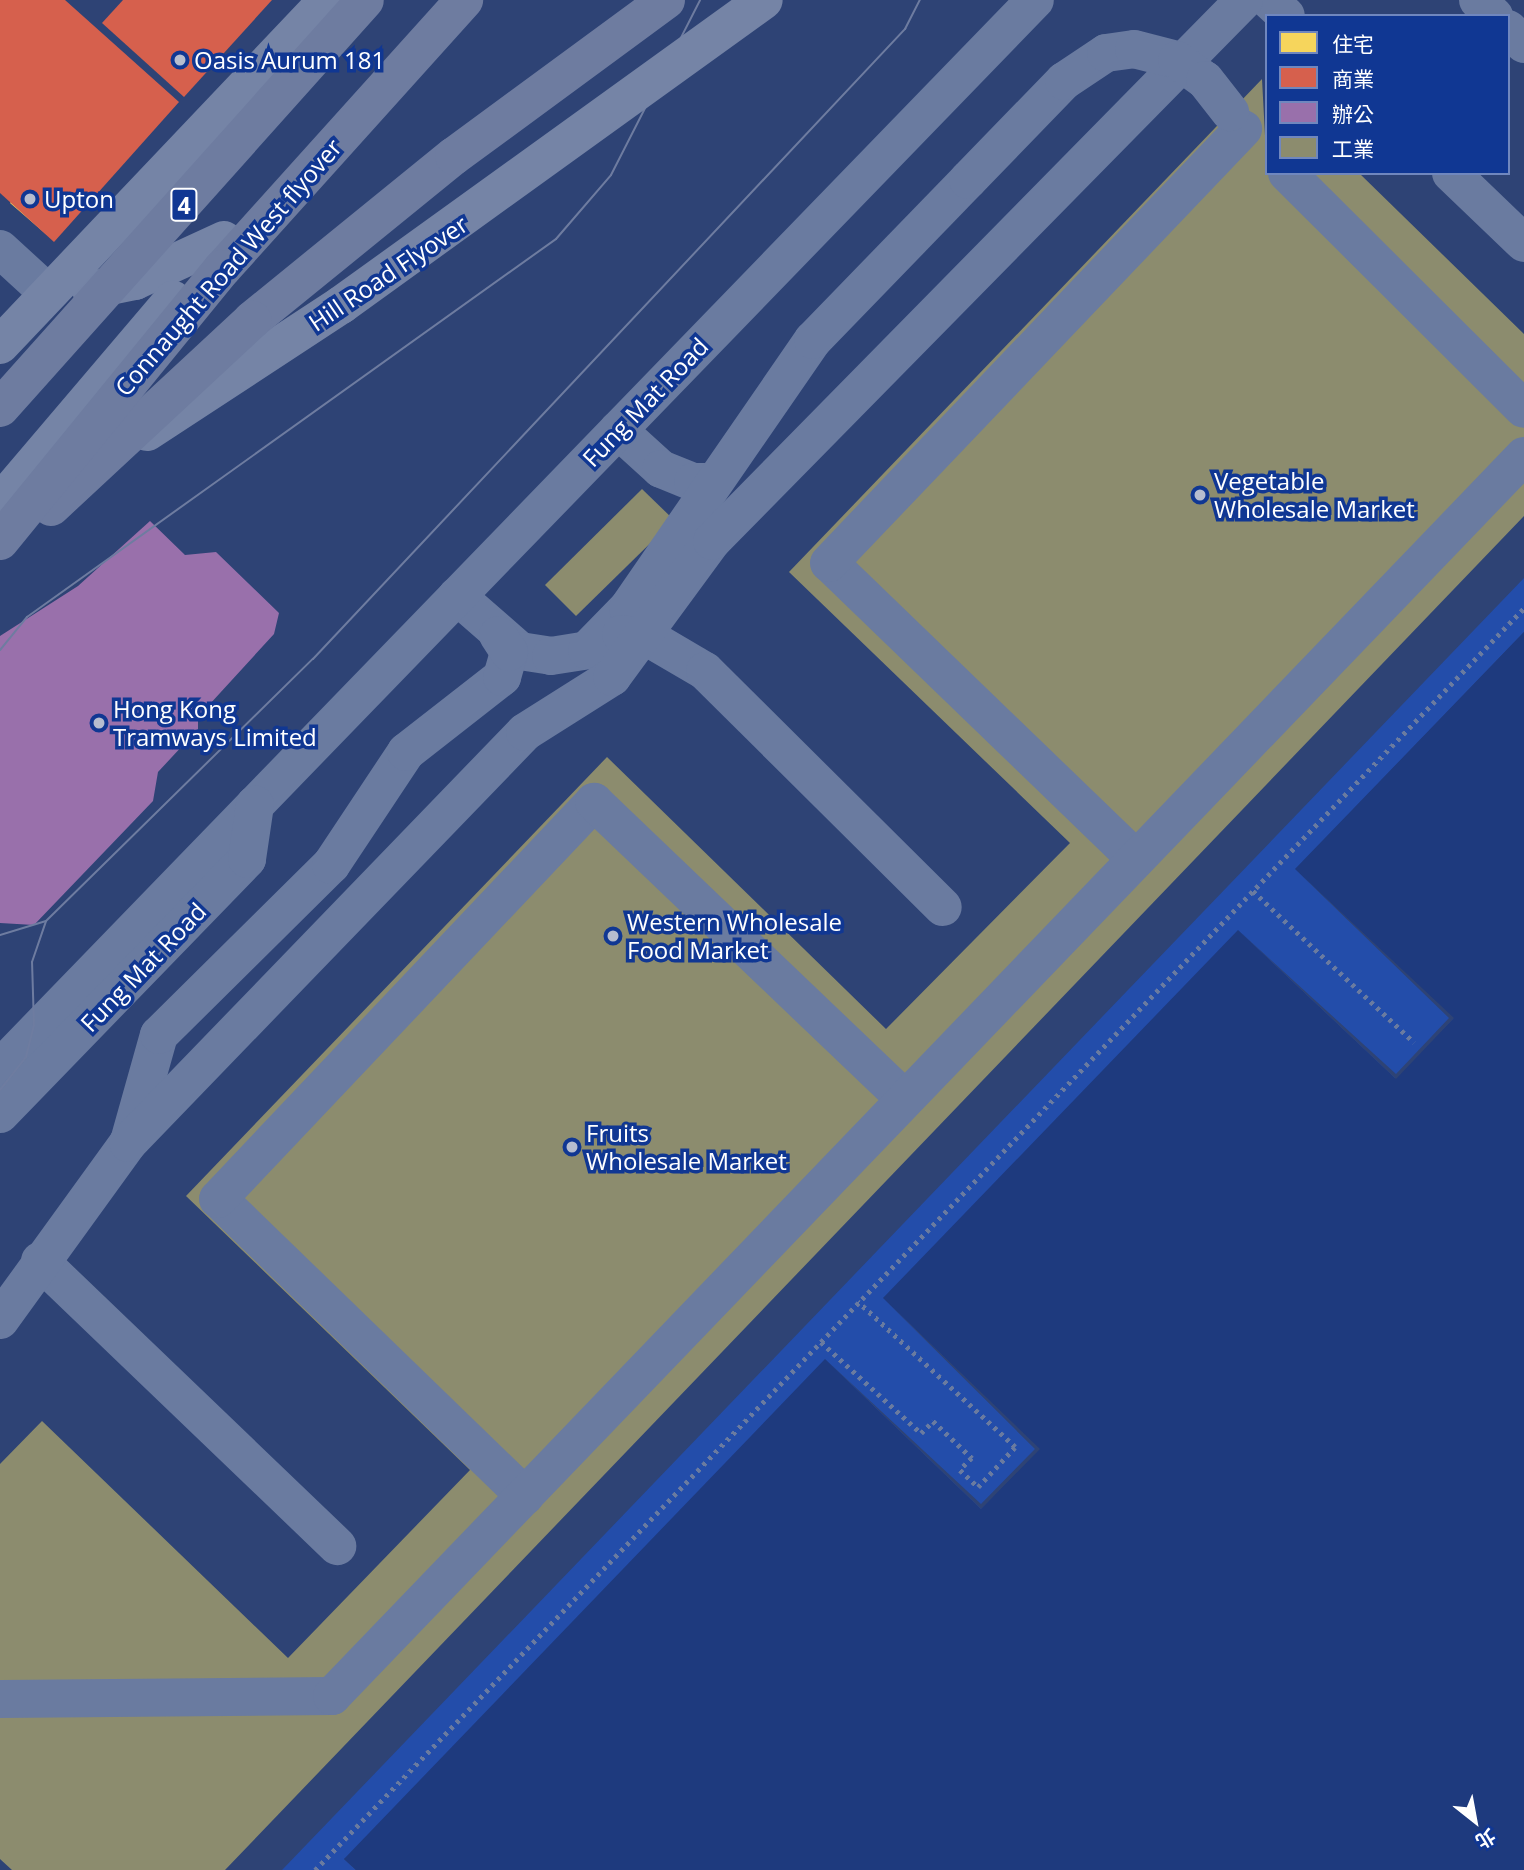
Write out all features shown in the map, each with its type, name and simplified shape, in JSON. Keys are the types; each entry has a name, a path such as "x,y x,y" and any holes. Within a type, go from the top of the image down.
{"highway":[{"name":"4","path":"0,408 365,0"},
{"name":"Connaught Road West flyover","path":"0,541 177,321 464,0"},
{"path":"0,554 351,237 666,0"}],"main road":[{"path":"0,345 47,292 327,0"},
{"path":"0,503 224,240 438,0"},
{"name":"Hill Road Flyover","path":"0,527 341,305 764,0"},
{"path":"47,292 135,281 224,240"}],"street":[{"name":"Fung Mat Road","path":"0,1068 1035,0"},
{"path":"0,1320 40,1261 128,1143 525,732 612,677 647,637 712,541 1244,0"},
{"path":"1269,0 1284,14"},
{"path":"1478,0 1492,14"},
{"path":"1510,31 1524,44"},
{"path":"457,596 498,635 520,651 551,656 587,650 628,608 813,340 1064,80 1106,53 1134,49 1177,60 1205,80 1247,131 829,563 1136,859"},
{"path":"1289,175 1524,409"},
{"path":"1453,175 1524,243"},
{"path":"0,249 47,292"},
{"path":"780,386 824,428"},
{"path":"618,430 661,469 692,482 713,482"},
{"path":"0,1699 332,1696 1524,456"},
{"path":"607,628 631,638 647,637 705,671 943,907"},
{"path":"128,1143 159,1035 331,865 406,752 502,677 509,652 498,635"},
{"path":"525,1496 218,1199 594,802 905,1100"},
{"name":"Fung Mat Road","path":"0,1114 247,859 255,804"},
{"path":"40,1261 337,1546"}],"path":[{"path":"314,1870 1524,608"},
{"path":"1253,891 1413,1042"},
{"path":"821,1342 921,1433 933,1421 972,1458 960,1470 978,1487 1015,1447 858,1302"}],"shaded area":[{"path":"1524,578 1524,632 1296,869 1454,1018 981,1509 344,1859 356,1870 282,1870"},
{"path":"1524,632 1524,1870 356,1870 344,1859 825,1359 981,1509 1039,1449 883,1298 1238,930 1395,1078 1453,1019 1295,869"}],"pier":[{"path":"1295,869 1454,1018 1396,1079 1238,930 1396,1074 1449,1018"},
{"path":"883,1298 1040,1449 981,1509 825,1359 981,1504 1035,1449"}],"building: 住宅":[{"path":"123,54 140,69 128,82 132,86 144,72 170,95 114,160 99,147 89,159 103,172 47,235 10,203 15,197 0,183 0,120 5,114 21,129 62,83 83,100"}],"building: 商業":[{"path":"0,0 65,0 179,102 54,242 0,193"},
{"name":"Oasis Aurum 181","path":"123,0 272,0 184,97 102,23"}],"building: 辦公":[{"name":"Hong Kong Tramways Limited","path":"150,521 185,555 216,552 279,613 274,634 198,717 198,729 158,772 153,801 34,925 0,923 0,636 78,586"}],"building: 工業":[{"name":"Western Wholesale Food Market","path":"1262,79 1265,175 1361,175 1524,334 1524,516 225,1870 12,1870 0,1859 0,1464 42,1421 288,1658 470,1470 186,1196 607,757 886,1029 1070,843 789,572"},
{"path":"642,489 674,520 576,616 545,585"}],"tram line":[{"path":"0,650 27,617 556,239 611,175 700,0"},
{"path":"0,935 46,921 313,659 905,29 920,0"},
{"path":"0,1090 26,1057 34,1025 32,962 46,921"}],"place":[{"name":"Oasis Aurum 181","path":"180,60"},
{"name":"Upton","path":"30,199"},
{"name":"Vegetable Wholesale Market","path":"1200,495"},
{"name":"Hong Kong Tramways Limited","path":"99,723"},
{"name":"Western Wholesale Food Market","path":"613,936"},
{"name":"Fruits Wholesale Market","path":"572,1147"}]}
